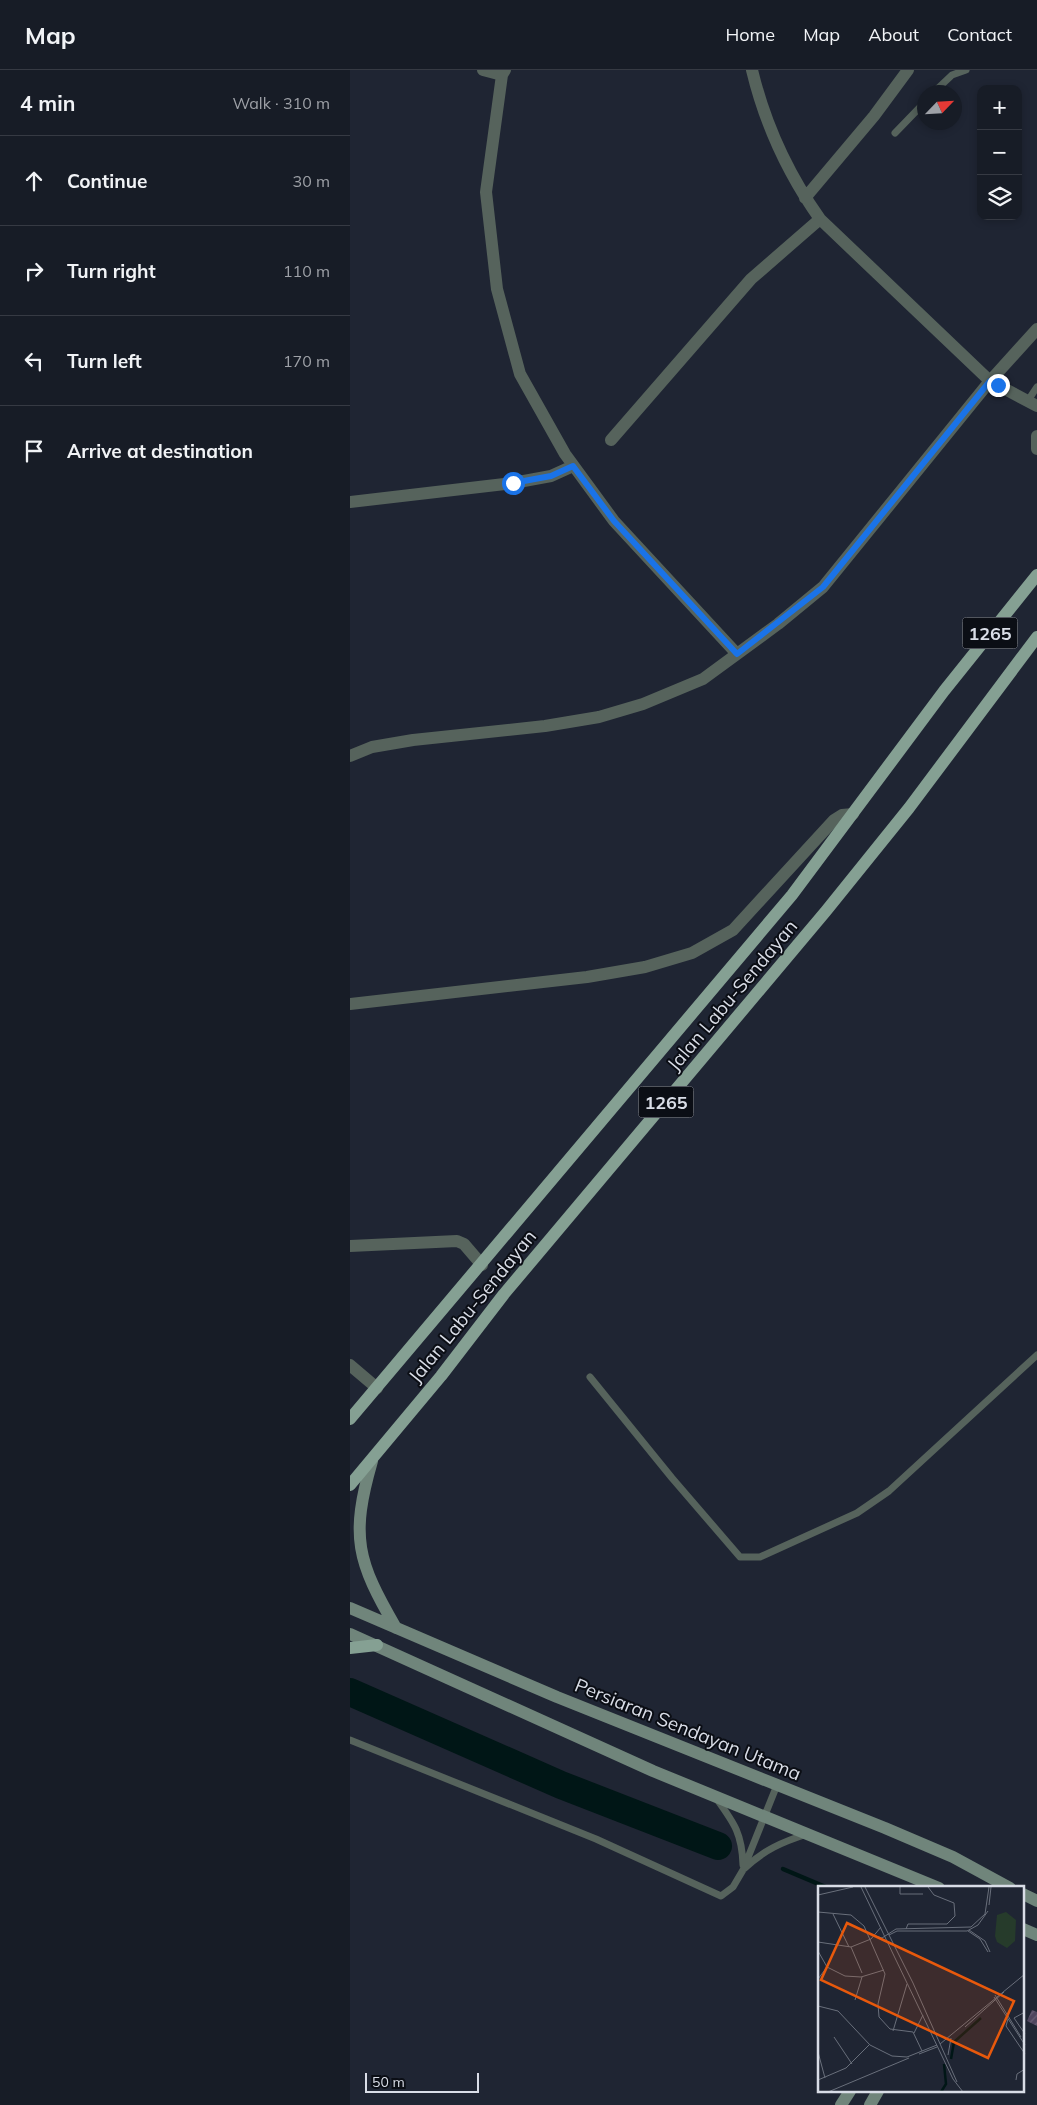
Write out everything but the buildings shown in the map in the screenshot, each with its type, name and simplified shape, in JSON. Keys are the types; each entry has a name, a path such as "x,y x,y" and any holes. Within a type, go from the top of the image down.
{"main road":[{"name":"Jalan Labu-Sendayan","path":"350,1419 416,1338 482,1265 792,894 944,691 1037,575"},
{"name":"Jalan Labu-Sendayan","path":"350,1484 441,1376 504,1294 826,911 909,808 1037,637"},
{"path":"375,1454 359,1491 355,1519 355,1543 363,1567 396,1628"},
{"name":"Persiaran Sendayan Utama","path":"350,1608 557,1697 886,1828 953,1857 1006,1886"},
{"path":"350,1634 644,1767 932,1886"},
{"path":"350,1648 377,1645"},
{"path":"980,1886 985,1876"},
{"path":"1024,1894 1037,1901"},
{"path":"1024,1929 1037,1935"},
{"path":"1024,1937 1037,1935"},
{"path":"841,2105 849,2092"},
{"path":"870,2105 877,2092"}],"street":[{"path":"483,70 504,72 486,192 497,288 520,374 573,466 614,521 737,654"},
{"path":"752,70 759,97 780,152 805,198 820,220 990,381 1032,404"},
{"path":"805,198 874,116 908,70"},
{"path":"611,440 751,279 820,220"},
{"path":"350,756 372,747 412,740 545,726 599,717 642,704 703,679 823,587 990,381 1037,329"},
{"path":"1037,436 1037,449"},
{"path":"350,502 513,483 551,476 573,466"},
{"path":"350,1004 587,977 645,967 692,953 733,930 834,820 842,815 853,814"},
{"path":"350,1246 457,1241 464,1244 482,1265"},
{"path":"350,1365 377,1388"}],"lane":[{"path":"941,85 952,75 966,70"},
{"path":"895,133 917,110"},
{"path":"1032,404 1037,387"},
{"path":"590,1377 672,1478 740,1557 760,1557 857,1513 889,1491 1037,1355"},
{"path":"350,1740 588,1835 721,1896 733,1887 743,1870 777,1785"},
{"path":"713,1795 735,1825 742,1844 743,1870"},
{"path":"743,1870 760,1854 780,1842 808,1834"}],"waterway":[{"path":"350,1692 561,1785 718,1846"},
{"path":"783,1869 823,1886"}],"route":[{"path":"513,483 551,476 573,466 614,521 737,654 778,624 823,587 990,381 998,385"}]}
